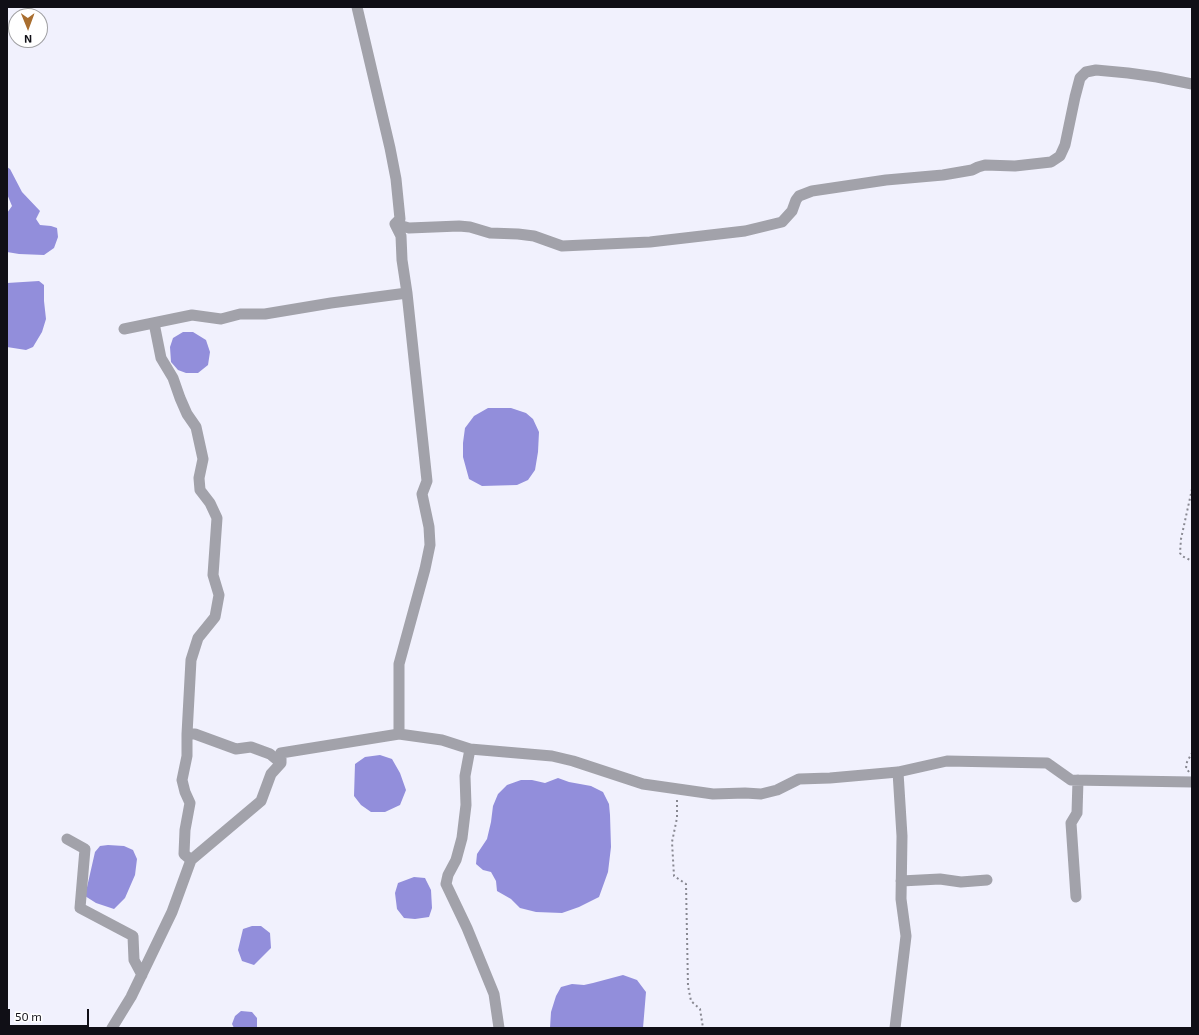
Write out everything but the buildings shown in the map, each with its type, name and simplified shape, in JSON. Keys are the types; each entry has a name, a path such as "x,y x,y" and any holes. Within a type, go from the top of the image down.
{"street":[{"path":"357,7 396,179 400,219 395,224"},
{"path":"395,224 409,228 470,227 490,232 534,236 562,246 650,242 745,232 782,222 792,211 799,196 812,191 886,180 943,175 972,170 984,165 1015,166 1051,162 1060,156 1065,145 1080,78 1086,72 1096,70 1128,73 1192,84"},
{"path":"395,224 401,236 402,260 428,481 422,494 430,538 425,569 399,664 399,734"},
{"path":"124,329 192,316 221,319 240,314 265,314 330,303 407,293"},
{"path":"154,323 161,358 173,378 187,414 196,428 203,459 200,490 210,503 217,518 213,575 219,595 215,617 198,638 191,660 187,756 182,780 190,803 185,830 184,854 191,860"},
{"path":"187,734 194,734 236,749 251,747 270,754 281,763"},
{"path":"112,1028 131,997 172,912 191,860 261,801 271,774 281,763 281,753 399,734 442,740 470,749 552,756 573,761 643,784 713,794 745,792 761,794 777,790 799,779 898,772 948,761 1047,763 1071,780 1192,782"},
{"path":"470,749 465,776 466,805 462,838 456,860 448,876 446,884 467,928 494,994 499,1028"},
{"path":"895,1028 906,936 901,898 902,836 898,772"},
{"path":"1076,897 1071,823 1077,813 1078,780"},
{"path":"67,839 85,849 80,908 133,936 134,960 142,975"},
{"path":"901,881 940,878 961,882 987,880"}],"path":[{"path":"1192,489 1187,508 1180,552 1182,556 1192,561"},
{"path":"1192,754 1186,762 1186,768 1192,776"},
{"path":"676,789 677,818 672,842 674,876 686,884 688,986 691,1001 700,1009 703,1028"}],"shaded area":[{"path":"7,167 10,169 22,192 40,211 36,219 40,225 57,228 58,237 54,248 44,255 7,252 7,213 12,206 7,194"},
{"path":"39,281 44,285 46,319 42,332 33,347 26,350 7,347 7,283"},
{"path":"183,332 193,332 206,340 210,352 208,365 198,373 186,373 178,370 171,362 170,347 173,338"},
{"path":"488,408 511,408 526,413 533,419 539,432 538,452 535,470 528,480 517,485 482,486 469,479 463,457 465,428 474,416"},
{"path":"380,755 392,759 400,773 406,790 400,805 385,812 371,812 361,805 354,796 355,764 365,757"},
{"path":"558,778 569,782 591,786 603,792 609,804 610,815 611,847 608,872 599,897 579,907 562,913 536,912 520,908 511,899 497,891 496,881 491,872 483,870 476,864 477,854 487,839 493,806 498,794 507,785 521,780 532,780 545,783"},
{"path":"100,846 124,846 133,850 137,859 135,875 125,898 114,909 96,903 85,896 95,852"},
{"path":"414,877 425,878 431,890 432,908 429,917 415,919 404,918 397,909 395,893 398,883"},
{"path":"252,926 261,926 270,933 271,948 254,965 242,961 238,950 243,929"},
{"path":"623,975 637,980 646,992 643,1028 550,1028 551,1012 556,996 561,987 572,984 584,985"},
{"path":"241,1011 252,1012 257,1018 257,1028 234,1028 232,1024 235,1016"}]}
